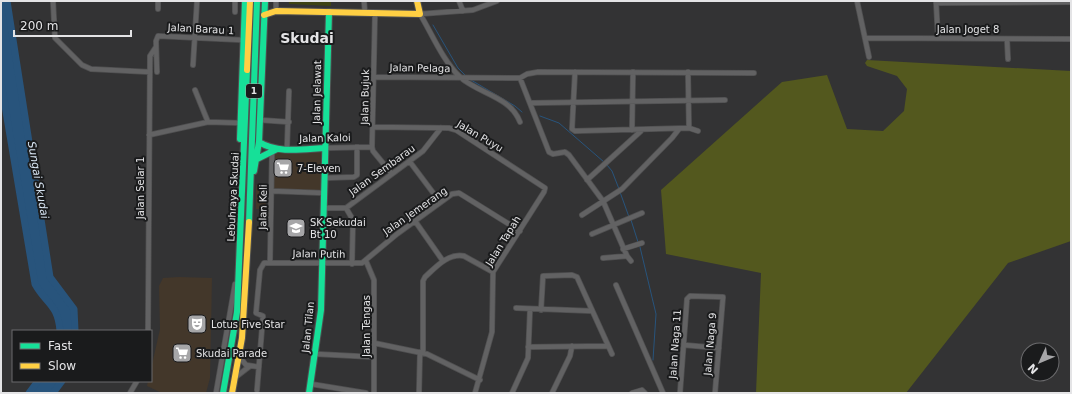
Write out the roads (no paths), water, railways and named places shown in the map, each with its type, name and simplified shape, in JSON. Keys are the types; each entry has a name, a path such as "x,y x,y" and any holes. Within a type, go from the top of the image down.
{"main road":[{"path":"243,196 240,179 242,40 245,1"},
{"name":"Lebuhraya Skudai","path":"223,393 234,333 240,261 250,1"},
{"name":"Lebuhraya Skudai","path":"232,393 240,356 244,316 252,180 257,1"},
{"path":"264,15 276,11 420,14 418,1"},
{"path":"252,180 259,142 265,3"},
{"path":"265,3 276,11"},
{"name":"Jalan Jelawat","path":"324,208 329,12"},
{"path":"244,15 247,82"},
{"name":"Jalan Kaloi","path":"259,142 263,146 275,150"},
{"name":"Jalan Kaloi","path":"257,159 262,155 275,150 287,148 325,148"},
{"name":"Jalan Tilan","path":"309,393 316,354 323,263 324,208"}],"street":[{"path":"53,1 55,38 82,65 91,69 150,72"},
{"path":"158,1 158,9"},
{"path":"193,65 196,38 197,1"},
{"path":"235,1 235,12"},
{"path":"276,1 276,11"},
{"path":"364,1 365,13"},
{"path":"458,1 462,11"},
{"path":"497,1 479,9 420,14 450,66 461,78 520,78 533,72 754,73"},
{"path":"857,1 868,57"},
{"path":"938,38 936,2 1071,2"},
{"name":"Jalan Bujuk","path":"372,147 374,127 376,13"},
{"name":"Jalan Barau 1","path":"156,48 156,39 158,36 242,40"},
{"name":"Jalan Joget 8","path":"865,38 1071,39"},
{"path":"1007,39 1008,59"},
{"path":"156,48 157,72"},
{"name":"Jalan Selar 1","path":"148,330 150,56 156,48"},
{"path":"575,72 575,102 572,129 575,131 640,131 689,128 698,131"},
{"path":"632,130 633,72"},
{"path":"688,72 689,128"},
{"name":"Jalan Pelaga","path":"375,77 461,78 511,107 520,122"},
{"path":"520,78 549,152 553,154 565,152 569,155 602,201 623,249 631,261"},
{"path":"195,90 208,122"},
{"path":"287,148 289,91"},
{"path":"530,103 725,100"},
{"path":"260,120 289,122"},
{"path":"149,135 208,122 241,123"},
{"name":"Jalan Puyu","path":"374,127 441,128 456,130 544,188"},
{"name":"Jalan Sembarau","path":"324,208 346,208 410,162 431,143 441,128"},
{"path":"582,215 620,190 672,138 679,129"},
{"path":"587,180 605,165 640,131"},
{"path":"325,178 357,176 357,147"},
{"path":"372,147 373,151 392,174"},
{"name":"Jalan Kaloi","path":"325,148 372,147"},
{"name":"Jalan Keli","path":"270,262 275,150"},
{"path":"410,162 440,202"},
{"name":"Jalan Tapah","path":"475,393 480,380 492,332 493,272 544,192 544,188"},
{"path":"272,191 324,193"},
{"name":"Jalan Jemerang","path":"366,261 415,221 452,194 459,193 520,231"},
{"path":"346,208 352,220 352,264"},
{"path":"592,234 642,213"},
{"path":"415,221 443,261"},
{"path":"623,249 639,244"},
{"path":"419,393 422,352 423,281 425,277 443,261 456,256 464,256 493,272"},
{"path":"603,258 627,256"},
{"path":"216,393 240,261"},
{"name":"Jalan Putih","path":"270,262 352,264 366,261"},
{"name":"Jalan Tengas","path":"366,261 374,280 374,393"},
{"path":"257,390 263,316 256,313 260,270 264,263 270,262"},
{"path":"541,310 543,276 567,275 577,277 607,346 612,354"},
{"path":"616,284 663,393"},
{"name":"Jalan Naga 9","path":"688,297 723,297 715,393"},
{"name":"Jalan Naga 11","path":"680,393 688,297"},
{"path":"516,308 530,310 592,310"},
{"path":"512,393 526,364 530,310"},
{"path":"374,343 422,352 480,380"},
{"path":"684,345 719,348"},
{"path":"552,393 570,356 572,346"},
{"path":"528,347 607,346"},
{"path":"316,354 374,357"},
{"path":"240,356 246,365 259,368"},
{"path":"236,377 250,366"},
{"path":"131,392 136,382"},
{"path":"311,384 366,393"},
{"path":"635,392 642,390 645,393"}],"water":[{"path":"1,1 7,1 50,277 74,309 75,330 60,330 57,315 35,284 1,82"},
{"path":"37,382 61,382 53,393 29,393"}],"waterway":[{"name":"Sungai Skudai","path":"7,1 50,277 74,309 75,330"},
{"path":"433,25 458,68 465,75"},
{"path":"471,80 515,106 522,112"},
{"path":"1,82 35,284 57,315 60,330"},
{"path":"540,116 559,123 604,162"},
{"path":"607,165 612,171 619,189"},
{"path":"620,192 629,217"},
{"path":"631,220 638,242"},
{"path":"640,247 656,314 653,360"},
{"path":"29,393 37,382"},
{"path":"53,393 61,382"}],"place":[{"name":"7-Eleven","path":"283,168"},
{"name":"SK Sekudai Bt 10","path":"296,228"},
{"name":"Lotus Five Star","path":"197,324"},
{"name":"Skudai Parade","path":"182,353"}],"district":[{"name":"Skudai","path":"307,38"}]}
